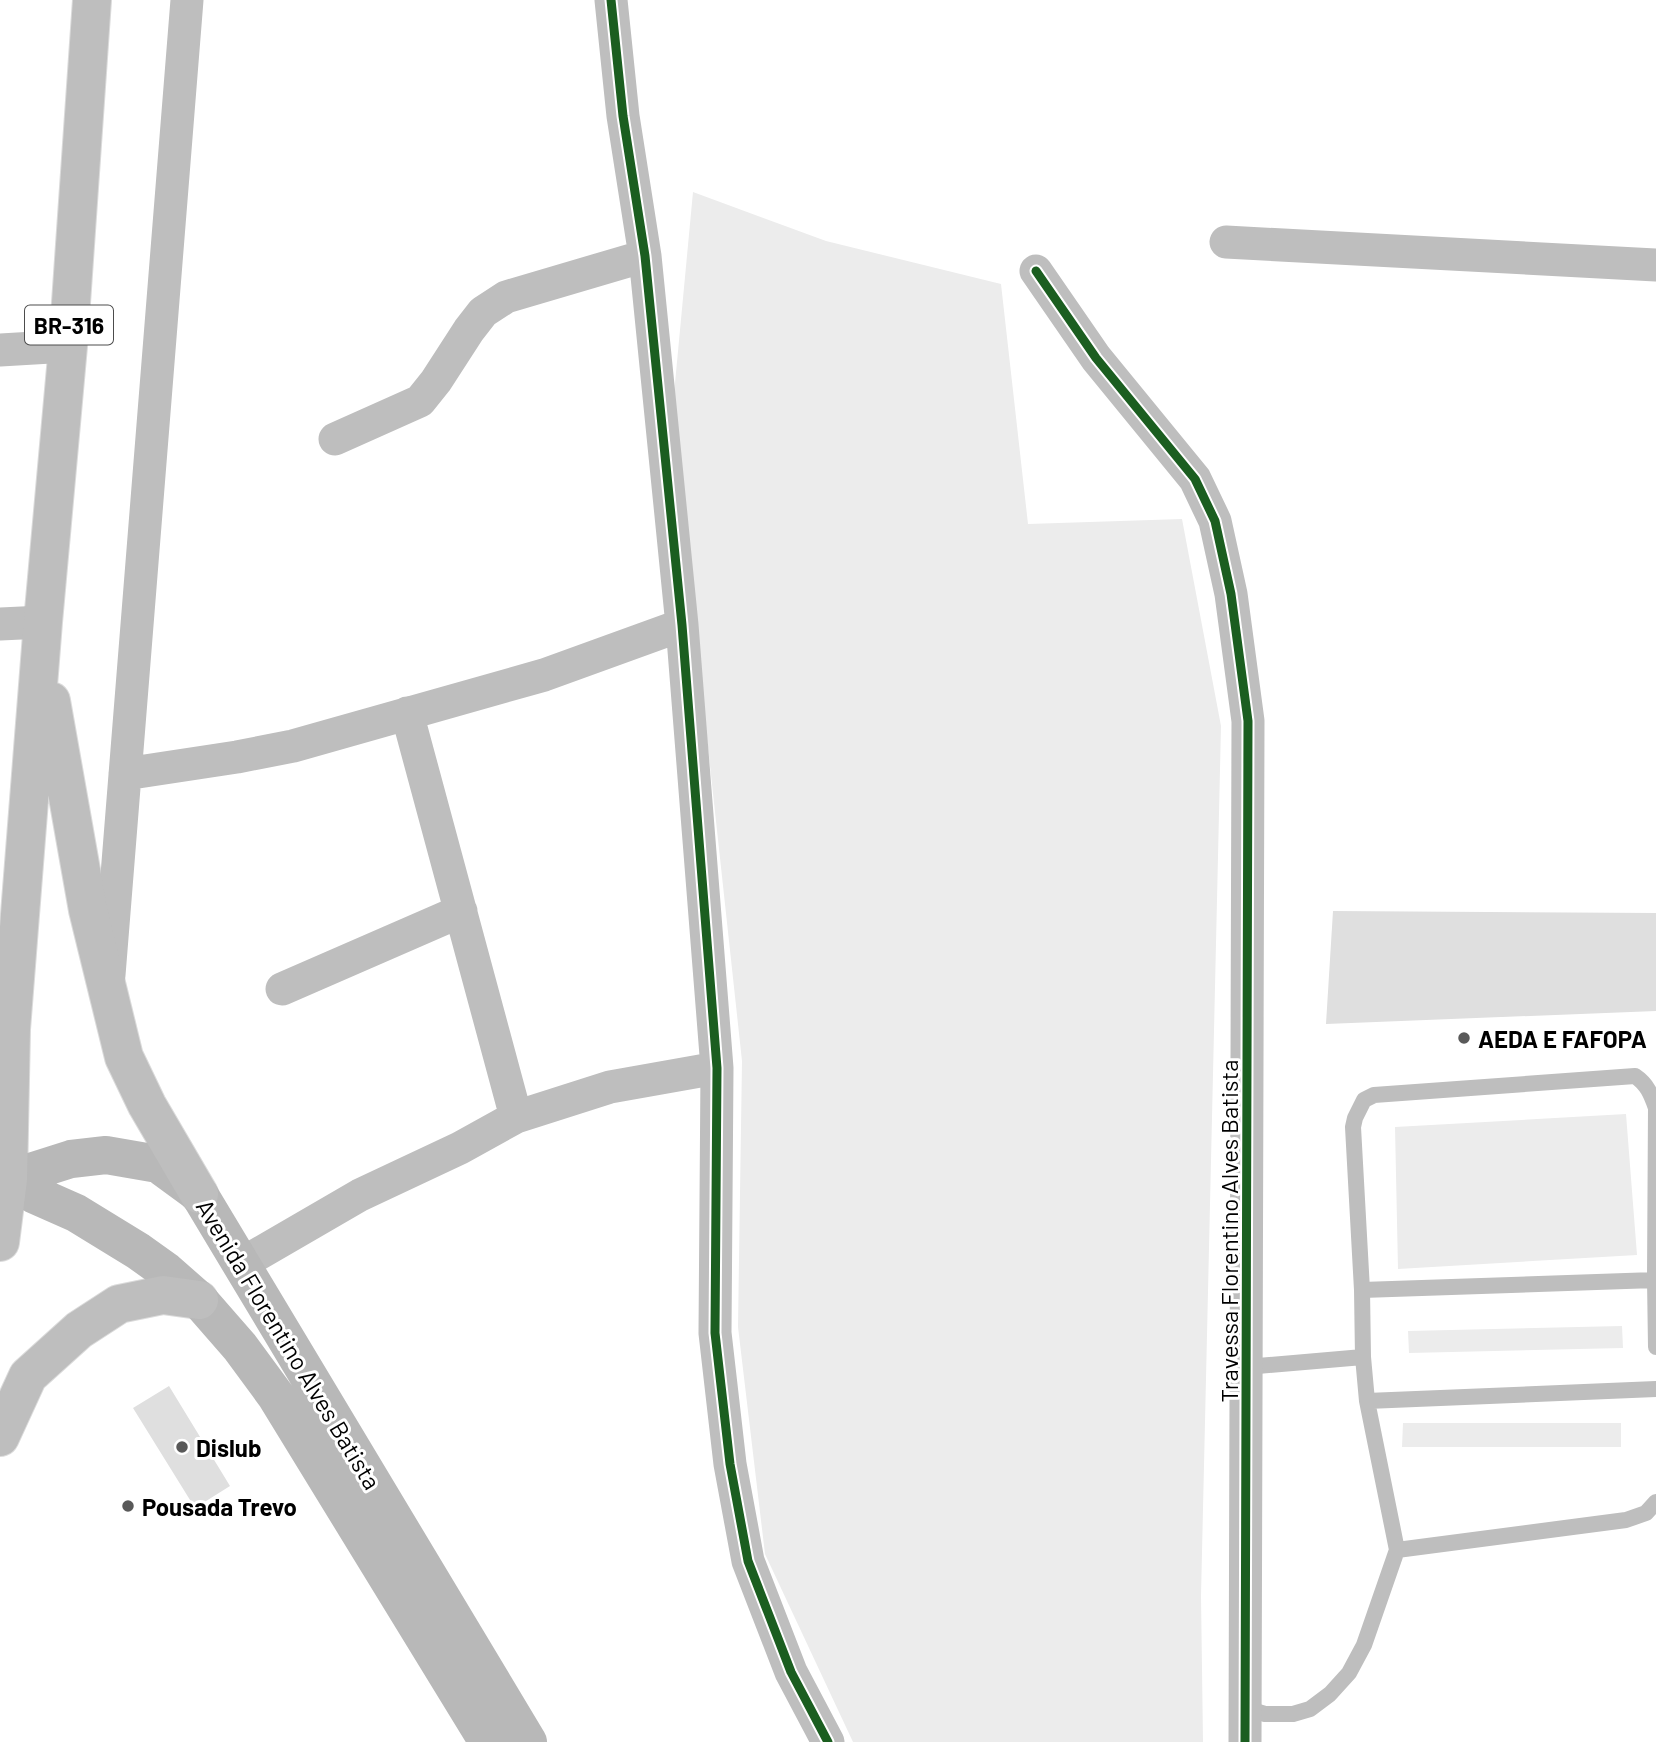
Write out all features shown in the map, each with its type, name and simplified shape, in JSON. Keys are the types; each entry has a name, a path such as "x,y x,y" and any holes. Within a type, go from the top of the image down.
{"highway":[{"name":"BR-316","path":"0,1242 8,1179 5,1029 68,346 92,0"},
{"path":"43,635 88,909 124,1057 147,1105 199,1194"},
{"path":"0,1437 29,1376 79,1330 119,1304 163,1296 199,1300"}],"main road":[{"name":"Avenida Florentino Alves Batista","path":"8,1179 71,1159 106,1155 158,1164 199,1194 528,1742"},
{"name":"Avenida Florentino Alves Batista","path":"8,1179 33,1194 76,1213 166,1271 199,1300 240,1347 276,1396 488,1742"},
{"path":"276,1396 310,1378"}],"street":[{"path":"108,995 187,0"},
{"path":"611,0 623,116 645,256 682,625 717,1068 715,1333 730,1464 748,1561 791,1672 828,1742"},
{"path":"1226,242 1656,265"},
{"path":"335,439 420,401 469,330 484,312 506,297 645,256"},
{"name":"Travessa Florentino Alves Batista","path":"1037,271 1096,358 1195,479 1215,521 1231,594 1248,721 1245,1742"},
{"path":"0,350 68,346"},
{"path":"0,624 43,635"},
{"path":"125,774 293,746 544,675 682,625"},
{"path":"407,713 516,1117"},
{"path":"282,989 461,911"},
{"path":"241,1264 360,1195 460,1148 516,1117 610,1087 717,1068"}],"lane":[{"path":"1245,1708 1265,1714 1293,1714 1310,1709 1330,1694 1349,1673 1364,1645 1397,1550 1367,1401 1363,1357 1353,1127 1363,1100 1374,1095 1634,1076 1642,1082 1651,1093 1656,1108 1656,1347"},
{"path":"1362,1290 1655,1280"},
{"path":"1247,1367 1363,1357"},
{"path":"1367,1401 1656,1389"},
{"path":"1397,1550 1626,1520 1646,1513 1656,1502"}],"shaded area":[{"path":"693,192 826,241 1001,284 1028,524 1182,519 1221,726 1201,1596 1203,1742 853,1742 765,1554 738,1327 742,1061 672,415"},
{"path":"1626,1114 1637,1255 1398,1269 1395,1127"},
{"path":"1622,1326 1623,1348 1409,1353 1408,1331"},
{"path":"1403,1423 1621,1423 1621,1447 1402,1447"}],"building":[{"path":"1333,911 1656,913 1656,1011 1326,1024"},
{"name":"Dislub","path":"169,1386 230,1486 195,1508 133,1408"}],"cycle path":[{"path":"611,0 623,116 645,256 682,625 717,1068 715,1333 730,1464 748,1561 791,1672 828,1742"},
{"path":"1036,271 1096,358 1195,479 1215,521 1231,594 1248,721 1245,1742"}],"place":[{"name":"AEDA E FAFOPA","path":"1464,1038"},
{"name":"Dislub","path":"182,1447"},
{"name":"Pousada Trevo","path":"128,1506"}]}
